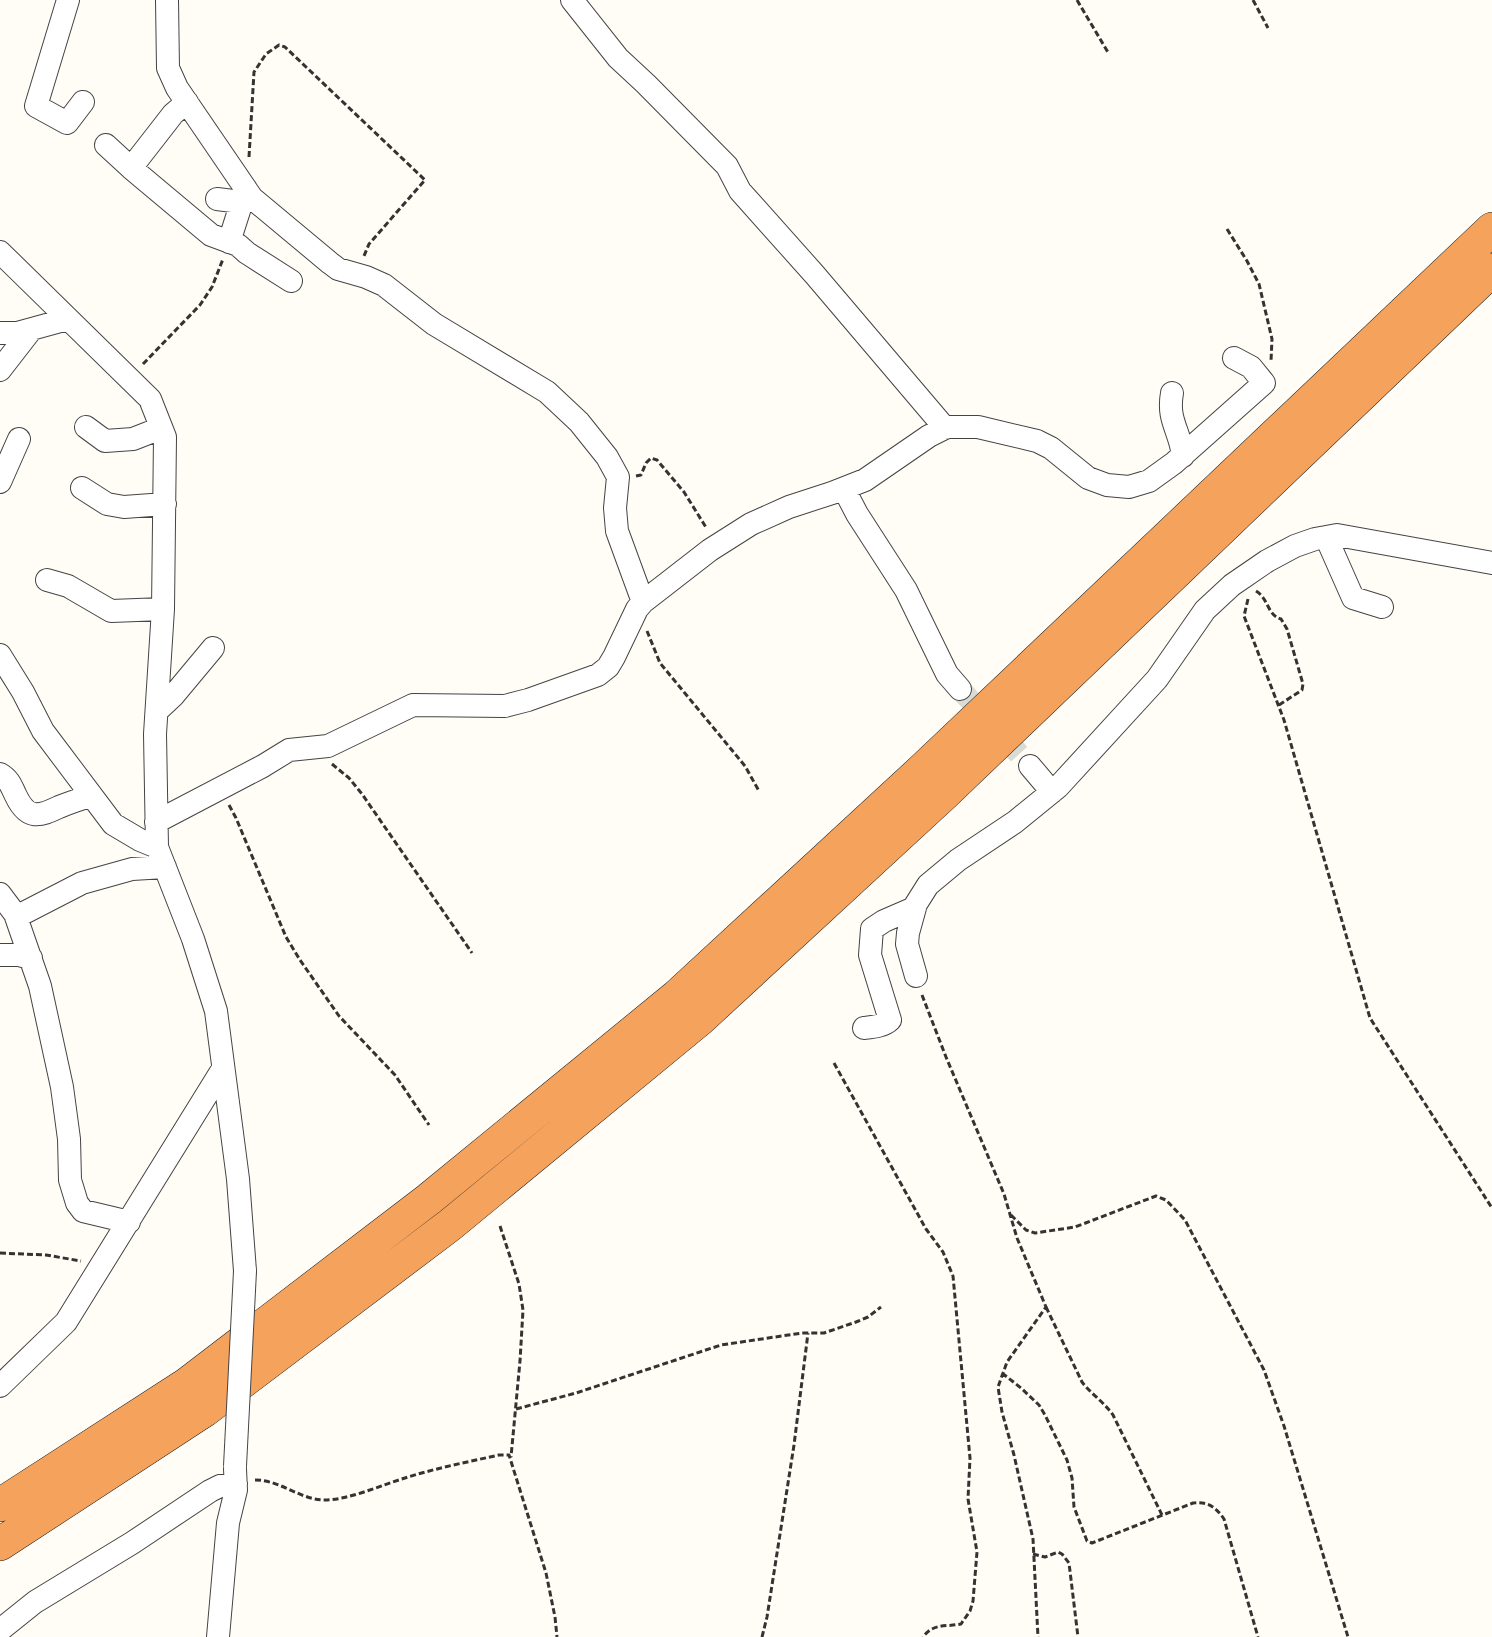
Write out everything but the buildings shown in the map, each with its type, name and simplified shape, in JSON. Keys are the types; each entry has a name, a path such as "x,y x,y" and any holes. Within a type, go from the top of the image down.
{"highway":[{"path":"0,1505 187,1384 429,1199 677,996 922,770 1492,229"},
{"path":"0,1544 205,1410 450,1225 699,1020 944,794 1492,270"}],"street":[{"path":"68,0 63,9 63,16 36,106 67,123 84,102"},
{"path":"167,0 168,68 177,88 246,196 319,256 338,268 384,285 434,324 547,392 594,439 618,477 615,521 638,610"},
{"path":"572,0 618,58 727,166 740,191 945,428"},
{"path":"131,168 173,114 187,102"},
{"path":"106,145 206,231 238,245 291,281"},
{"path":"217,199 246,196"},
{"path":"229,242 246,196"},
{"path":"0,252 150,399 165,437 163,609 155,734 156,822 161,857 193,939 216,1011 238,1179 245,1271 235,1475 228,1523 218,1637"},
{"path":"0,333 17,333 68,319"},
{"path":"0,370 31,330"},
{"path":"156,822 289,750 328,746 413,705 505,706 571,686 598,675 608,667 638,610 717,545 774,513 865,480 929,436 945,428 978,427 1037,441 1051,448 1088,478 1101,484 1130,487 1149,481 1183,456 1264,383 1251,367 1234,358"},
{"path":"1172,393 1169,407 1171,420 1182,446 1183,456"},
{"path":"86,427 105,441 133,439 161,428"},
{"path":"0,482 19,439"},
{"path":"82,488 107,504 124,507 165,504"},
{"path":"844,489 857,514 906,590 947,674 960,689"},
{"path":"916,976 908,941 914,908 924,889 938,875 1015,822 1052,792 1157,679 1205,610 1232,585 1267,561 1295,546 1337,535 1492,563"},
{"path":"1326,537 1353,598 1382,607"},
{"path":"47,580 68,586 111,611 163,609"},
{"path":"157,711 173,696 213,648"},
{"path":"0,656 23,692 40,725 113,824 161,857"},
{"path":"0,673 26,716 40,725"},
{"path":"1030,766 1052,792"},
{"path":"0,774 9,780 16,796 34,815 44,815 91,796"},
{"path":"16,917 91,880 132,869 161,857"},
{"path":"0,894 16,917 40,986 60,1076 69,1138 70,1180 77,1203 83,1211 129,1222"},
{"path":"864,1028 890,1020 873,967 870,949 872,929 914,908"},
{"path":"891,918 903,938 908,941"},
{"path":"0,955 19,955 30,958"},
{"path":"0,1386 66,1322 222,1070"},
{"path":"0,1630 35,1602 132,1543 235,1475"}],"path":[{"path":"1077,0 1109,54"},
{"path":"1253,0 1268,28"},
{"path":"246,196 254,107 254,72 266,54 279,45 285,47 425,180 369,244 360,275"},
{"path":"1227,229 1248,261 1259,284 1272,339 1270,366 1264,383"},
{"path":"128,378 200,305 212,287 229,242"},
{"path":"618,477 626,474 638,477 651,458 657,460 684,492 717,545"},
{"path":"1279,705 1302,690 1303,684 1287,629 1281,619 1271,613 1263,596 1251,589 1244,615 1279,705 1370,1018 1492,1208"},
{"path":"638,610 655,653 665,670 745,766 759,791"},
{"path":"309,747 349,778 362,794 472,953"},
{"path":"217,789 236,818 286,936 300,960 339,1016 395,1075 429,1125"},
{"path":"916,976 946,1057 1004,1194 1021,1248 1046,1307 1082,1382 1113,1415 1162,1515"},
{"path":"834,1063 920,1219 943,1252 953,1276 968,1439 968,1499 977,1552 974,1601 961,1624 936,1626 929,1629 923,1637"},
{"path":"1010,1214 1026,1230 1035,1233 1076,1227 1156,1196 1166,1200 1185,1220 1264,1370 1287,1436 1348,1637"},
{"path":"500,1226 519,1284 523,1310 511,1459 546,1573 557,1637"},
{"path":"0,1253 69,1259 86,1262 100,1268"},
{"path":"516,1409 576,1393 721,1345 808,1333 824,1333 868,1317 880,1307"},
{"path":"1038,1637 1033,1539 998,1387 1006,1362 1046,1307"},
{"path":"762,1637 794,1445 808,1333"},
{"path":"1002,1373 1033,1399 1045,1415 1067,1460 1072,1478 1074,1507 1088,1541 1092,1543 1192,1503 1202,1502 1218,1510 1224,1519 1231,1540 1258,1637"},
{"path":"235,1475 278,1484 302,1497 329,1500 419,1473 458,1464 499,1455 509,1455 511,1459"},
{"path":"1033,1554 1045,1557 1058,1552 1069,1563 1078,1637"}],"tunnel":[{"path":"960,689 1030,766"}]}
